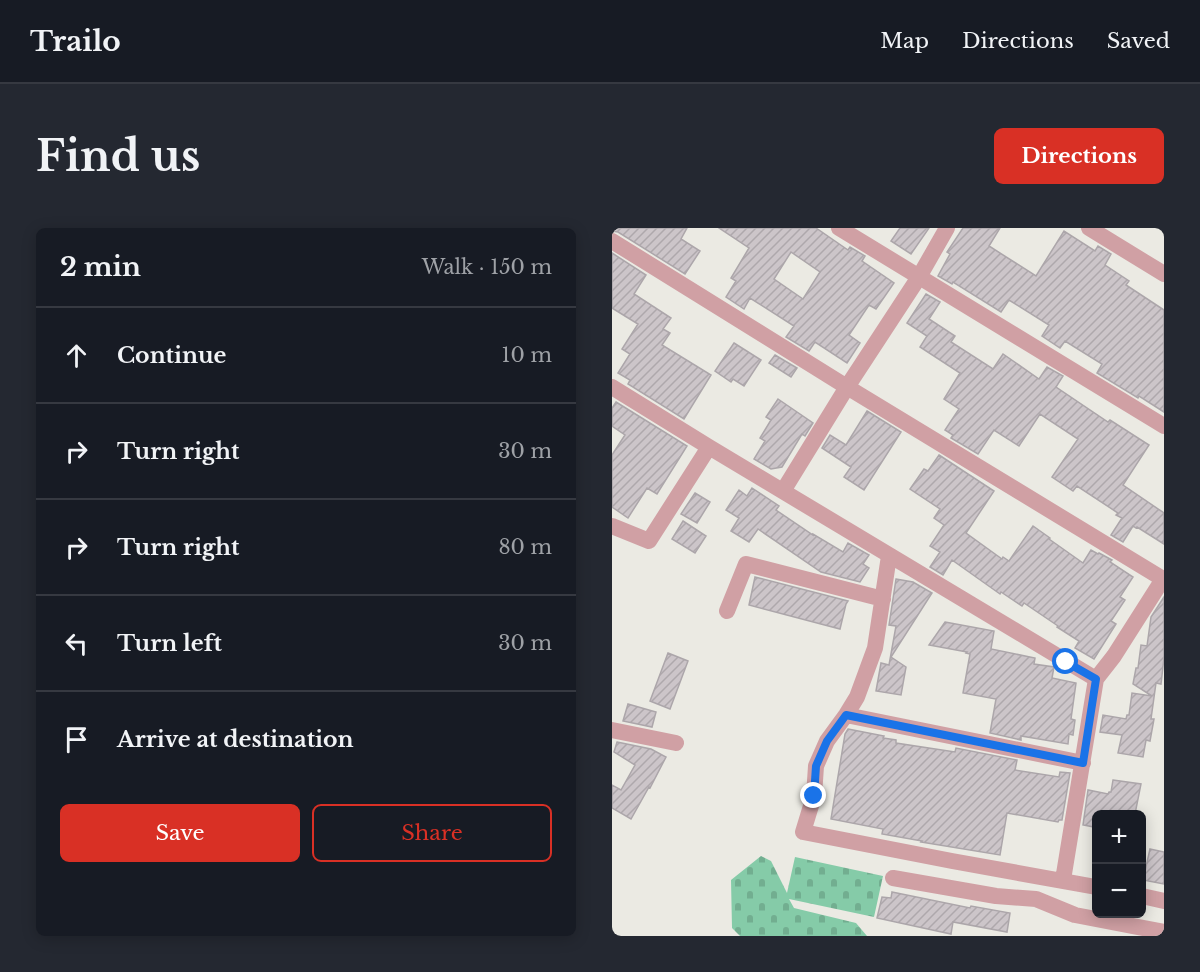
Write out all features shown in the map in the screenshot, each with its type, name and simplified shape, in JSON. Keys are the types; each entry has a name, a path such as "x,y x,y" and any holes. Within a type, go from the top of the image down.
{"street":[{"path":"840,228 1164,426"},
{"path":"783,492 847,387 919,277 947,228"},
{"path":"1089,228 1164,274"},
{"path":"612,241 1163,579 1114,656 1096,679 1063,880"},
{"path":"612,387 1096,679"},
{"path":"612,526 649,541 708,447"},
{"path":"889,556 875,648 858,697 827,741 816,766 814,796 803,832 1092,886"},
{"path":"728,611 746,564 883,599"},
{"path":"846,715 1083,763"},
{"path":"612,730 676,744"},
{"path":"893,878 996,896 1036,899 1075,915 1164,932"},
{"path":"1146,897 1164,901"}],"green space":[{"path":"761,856 771,861 787,893 795,857 883,876 874,917 789,899 794,908 856,923 867,936 740,936 732,928 731,880"}],"building":[{"path":"612,228 687,228 681,239 700,251 685,274 618,232 612,231"},
{"path":"719,228 816,228 848,250 850,247 865,256 862,261 894,283 876,309 869,305 849,335 860,343 847,363 815,342 809,351 786,337 794,326 750,298 744,309 726,297 736,281 731,278 749,248","holes":["791,252 820,272 803,299 774,279"]},
{"path":"900,228 929,228 911,254 891,241"},
{"path":"963,228 1000,228 989,246 1036,276 1064,231 1095,251 1098,246 1111,254 1105,265 1129,281 1126,285 1164,310 1164,412 1097,373 1102,364 1065,341 1060,348 1042,336 1049,325 1009,300 1001,312 953,282 952,284 938,276 950,254 947,252"},
{"path":"612,253 646,275 634,294 671,318 663,329 670,333 662,345 711,375 684,419 628,384 630,380 618,373 630,354 622,349 638,324 612,308"},
{"path":"926,294 940,302 929,319 955,336 951,342 993,369 1003,354 1039,379 1047,367 1063,376 1056,387 1108,422 1110,420 1149,445 1123,485 1164,513 1164,544 1133,526 1123,542 1111,535 1122,518 1116,515 1118,513 1077,486 1073,491 1052,477 1078,439 1040,414 1019,446 994,430 978,454 951,438 953,435 945,430 959,409 944,399 960,373 920,347 927,336 907,323"},
{"path":"734,343 761,360 744,386 733,379 731,382 715,371"},
{"path":"775,355 797,368 791,377 769,363"},
{"path":"778,399 813,423 805,436 802,434 782,467 771,469 754,459 765,441 760,438 771,420 766,417"},
{"path":"616,402 687,446 657,494 647,488 628,518 612,507 612,455 625,435 612,426 612,408"},
{"path":"867,411 901,432 864,490 844,477 851,467 822,448 830,435 846,445"},
{"path":"939,455 994,491 966,533 1002,559 1003,557 1009,561 1033,526 1083,563 1091,550 1112,560 1110,562 1133,577 1120,597 1125,600 1111,621 1116,624 1094,659 1075,648 1079,641 1058,626 1024,603 1022,606 1001,592 1000,594 952,560 943,575 930,567 940,552 930,546 944,525 934,518 940,509 910,489 924,469 928,471"},
{"path":"752,488 779,506 776,510 813,535 843,552 848,543 869,555 863,564 869,568 860,582 821,572 758,529 749,542 731,531 739,518 726,510 739,490 747,496"},
{"path":"695,493 710,502 697,523 681,514"},
{"path":"683,521 706,536 695,553 672,539"},
{"path":"755,577 848,601 840,629 749,605"},
{"path":"896,579 913,582 932,593 891,657 906,667 901,695 876,691 881,663 889,665 896,626 889,625"},
{"path":"1164,597 1164,658 1161,684 1156,683 1150,741 1146,740 1143,757 1118,753 1122,735 1100,732 1103,715 1126,719 1129,715 1132,693 1152,696 1133,684 1141,645 1147,646 1151,617"},
{"path":"945,622 994,631 991,649 1035,658 1034,664 1054,667 1052,678 1076,683 1071,719 1075,720 1073,735 1069,734 1068,744 1021,736 1021,740 990,733 996,699 963,693 970,654 929,645"},
{"path":"668,653 688,661 670,709 650,701"},
{"path":"628,704 656,712 652,727 623,721"},
{"path":"848,729 884,736 883,738 896,740 896,743 955,752 956,748 1017,760 1015,770 1059,777 1060,772 1070,773 1062,820 1058,822 1007,813 1000,855 882,834 883,829 831,819 845,734"},
{"path":"617,742 651,749 666,757 631,819 612,808 612,785 621,790 635,765 614,752"},
{"path":"1113,780 1141,784 1136,810 1092,810 1092,827 1083,825 1088,790 1108,794 1111,792"},
{"path":"1150,849 1164,852 1164,884 1146,881"},
{"path":"892,892 970,908 971,906 1010,913 1007,932 953,922 951,934 877,918 882,897 891,898"}],"route":[{"path":"814,796 816,766 827,741 846,715 1083,763 1096,679 1066,662"}]}
